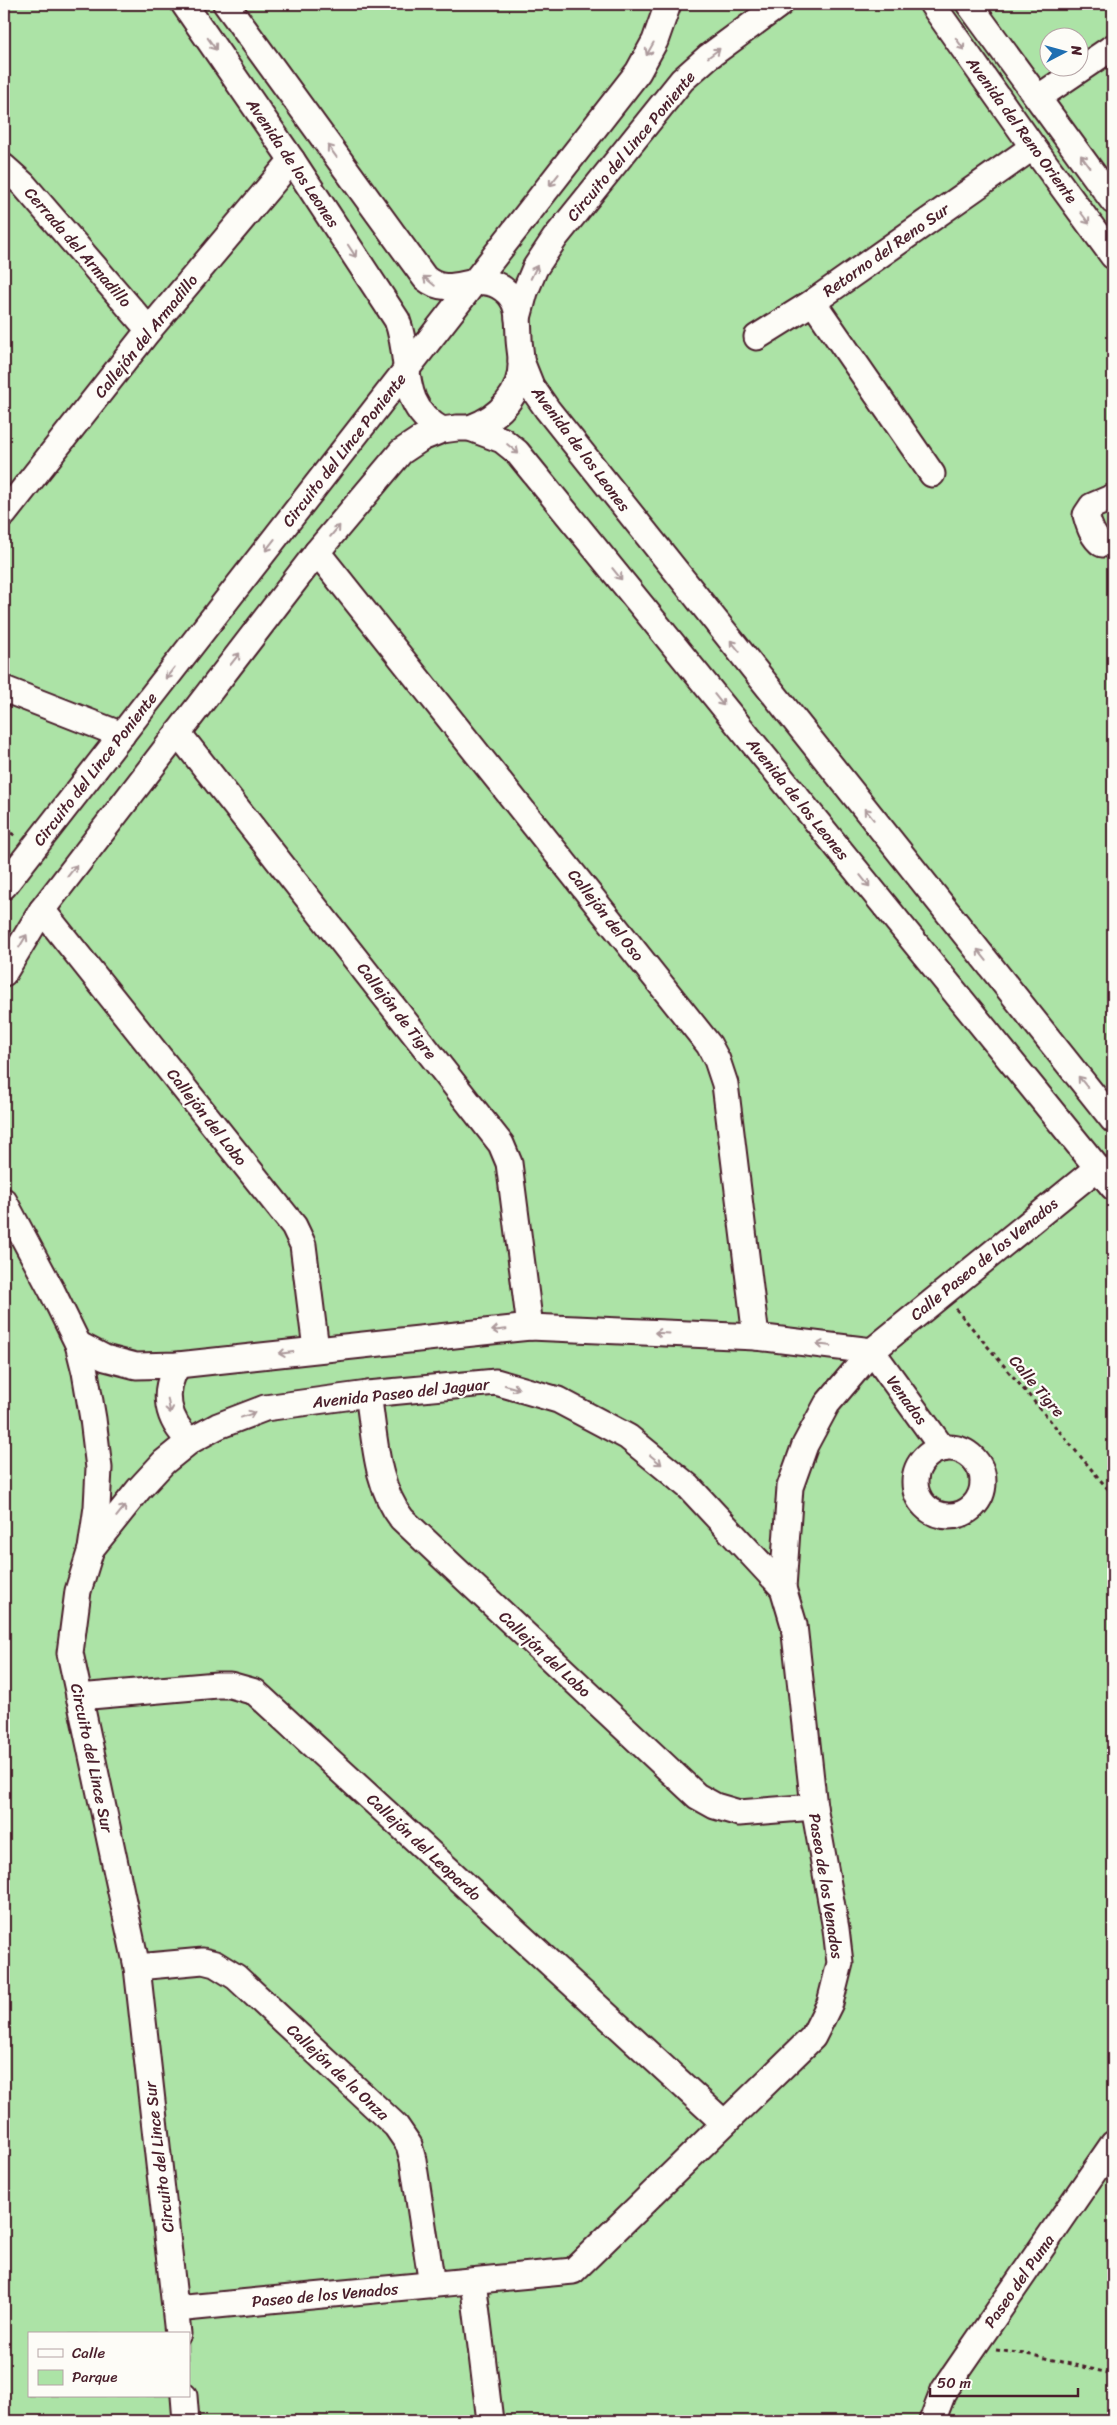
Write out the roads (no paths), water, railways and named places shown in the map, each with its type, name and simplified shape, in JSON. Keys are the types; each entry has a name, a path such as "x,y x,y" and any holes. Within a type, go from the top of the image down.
{"street":[{"name":"Avenida de los Leones","path":"184,4 292,160 397,320 404,337 408,368 408,388 416,408 427,420 442,430"},
{"path":"4,973 42,910 318,552 401,452 422,438 442,430 470,428 490,419 507,404 518,384 521,361 518,318 515,303 506,291 491,283 475,281 443,288 434,286 425,278 226,4"},
{"name":"Circuito del Lince Poniente","path":"4,886 638,72 655,42 668,4"},
{"name":"Avenida del Reno Oriente","path":"932,4 1113,256"},
{"name":"Avenida del Reno Oriente","path":"968,4 1113,200"},
{"name":"Circuito del Lince Poniente","path":"518,318 525,292 536,268 555,238 682,80 774,7"},
{"path":"1038,97 1113,47"},
{"name":"Retorno del Reno Sur","path":"932,474 813,302 1033,147"},
{"name":"Callejón del Armadillo","path":"6,504 292,160"},
{"name":"Cerrada del Armadillo","path":"4,167 23,184 149,330"},
{"path":"758,337 813,302"},
{"name":"Avenida de los Leones","path":"521,361 531,386 547,409 1113,1120"},
{"name":"Avenida de los Leones","path":"470,428 502,440 517,452 1113,1187"},
{"path":"1113,497 1092,506 1086,515 1088,526 1097,541 1102,544 1113,543"},
{"name":"Callejón del Oso","path":"318,552 709,1045 717,1060 725,1084 756,1337"},
{"path":"4,689 122,735"},
{"name":"Callejón de Tigre","path":"178,733 501,1144 509,1163 530,1326"},
{"name":"Callejón del Lobo","path":"42,910 294,1226 303,1245 316,1349"},
{"name":"Calle Paseo de los Venados","path":"872,1351 1097,1168"},
{"name":"Circuito del Lince Sur","path":"4,1201 78,1344 85,1372 99,1468 97,1507 91,1549 78,1591 70,1652 137,1967 178,2332"},
{"path":"78,1344 105,1358 136,1366 178,1365 530,1326 756,1337 872,1351"},
{"name":"Venados","path":"872,1351 943,1449"},
{"name":"Paseo de los Venados","path":"176,2309 573,2271 813,2037 830,2002 838,1977 840,1963 836,1929 814,1807 794,1625 783,1588 790,1487 805,1445 827,1404 872,1351"},
{"path":"178,1365 169,1385 168,1407 176,1426 190,1441"},
{"name":"Avenida Paseo del Jaguar","path":"91,1549 139,1489 164,1462 190,1441 218,1426 265,1408 368,1394 496,1382 558,1400 628,1438 689,1487 783,1588"},
{"name":"Callejón del Lobo","path":"368,1394 382,1482 394,1509 402,1519 697,1796 715,1806 739,1813 814,1807"},
{"name":"Callejón del Leopardo","path":"79,1697 217,1685 236,1686 255,1692 724,2122"},
{"name":"Callejón de la Onza","path":"137,1967 190,1962 215,1964 236,1977 396,2126 409,2145 413,2160 432,2285"},
{"name":"Paseo del Puma","path":"932,2421 944,2390 1112,2149"},
{"path":"473,2281 490,2421"},
{"path":"184,2398 186,2421"}]}
